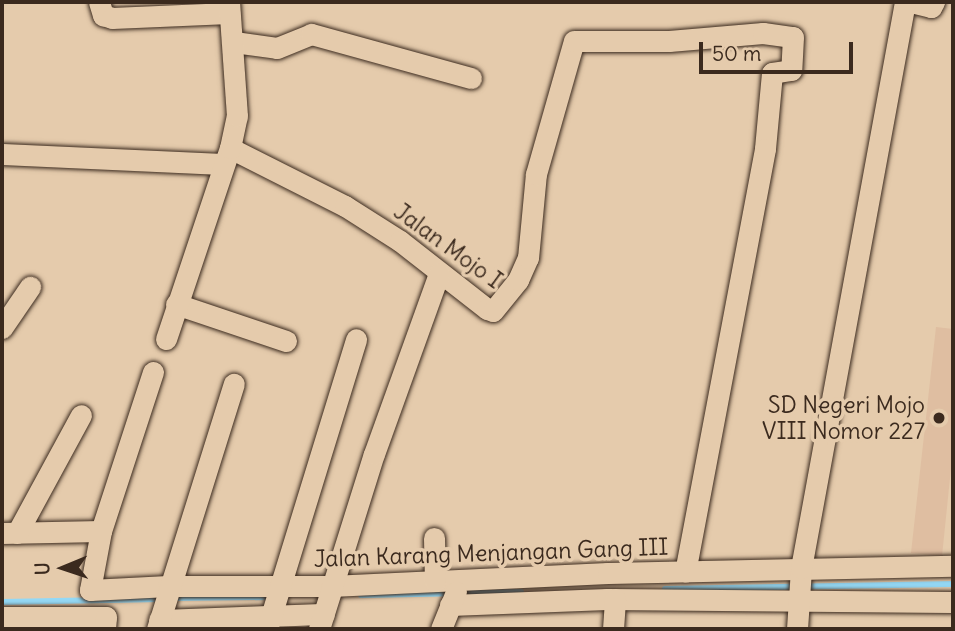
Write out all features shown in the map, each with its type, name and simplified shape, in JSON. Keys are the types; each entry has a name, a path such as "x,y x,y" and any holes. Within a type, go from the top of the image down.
{"street":[{"path":"99,2 103,15 112,18 229,7 237,103 226,156 166,339"},
{"path":"797,629 801,571 905,2"},
{"path":"911,2 931,7 934,2"},
{"name":"Jalan Mojo I","path":"226,156 345,206 400,241 490,311 496,309 518,279 531,246 536,174 574,41 669,41 763,33 793,37 791,70 772,72 765,149 685,571"},
{"path":"234,42 277,48 311,34 471,78"},
{"path":"2,154 226,156"},
{"path":"234,384 162,608 270,618 325,606 439,273"},
{"path":"2,328 30,287"},
{"path":"176,304 286,341"},
{"path":"270,618 277,588 356,340"},
{"path":"95,610 101,531 153,372"},
{"path":"9,533 81,415"},
{"path":"9,533 101,531"},
{"path":"434,538 435,581"},
{"name":"Jalan Karang Menjangan Gang III","path":"10,621 95,610 162,608 277,588 325,606 435,581 685,571 801,571 953,566"},
{"path":"441,629 462,580"},
{"path":"451,603 801,597 953,602"},
{"path":"612,629 615,599"}],"shaded area":[{"name":"SD Negeri Mojo VIII Nomor 227","path":"936,327 953,329 953,449 942,556 911,553"}],"waterway":[{"path":"665,589 953,584"},
{"path":"361,595 521,592"},
{"path":"172,598 273,597"},
{"path":"2,602 161,599"}],"place":[{"name":"SD Negeri Mojo VIII Nomor 227","path":"939,418"}]}
